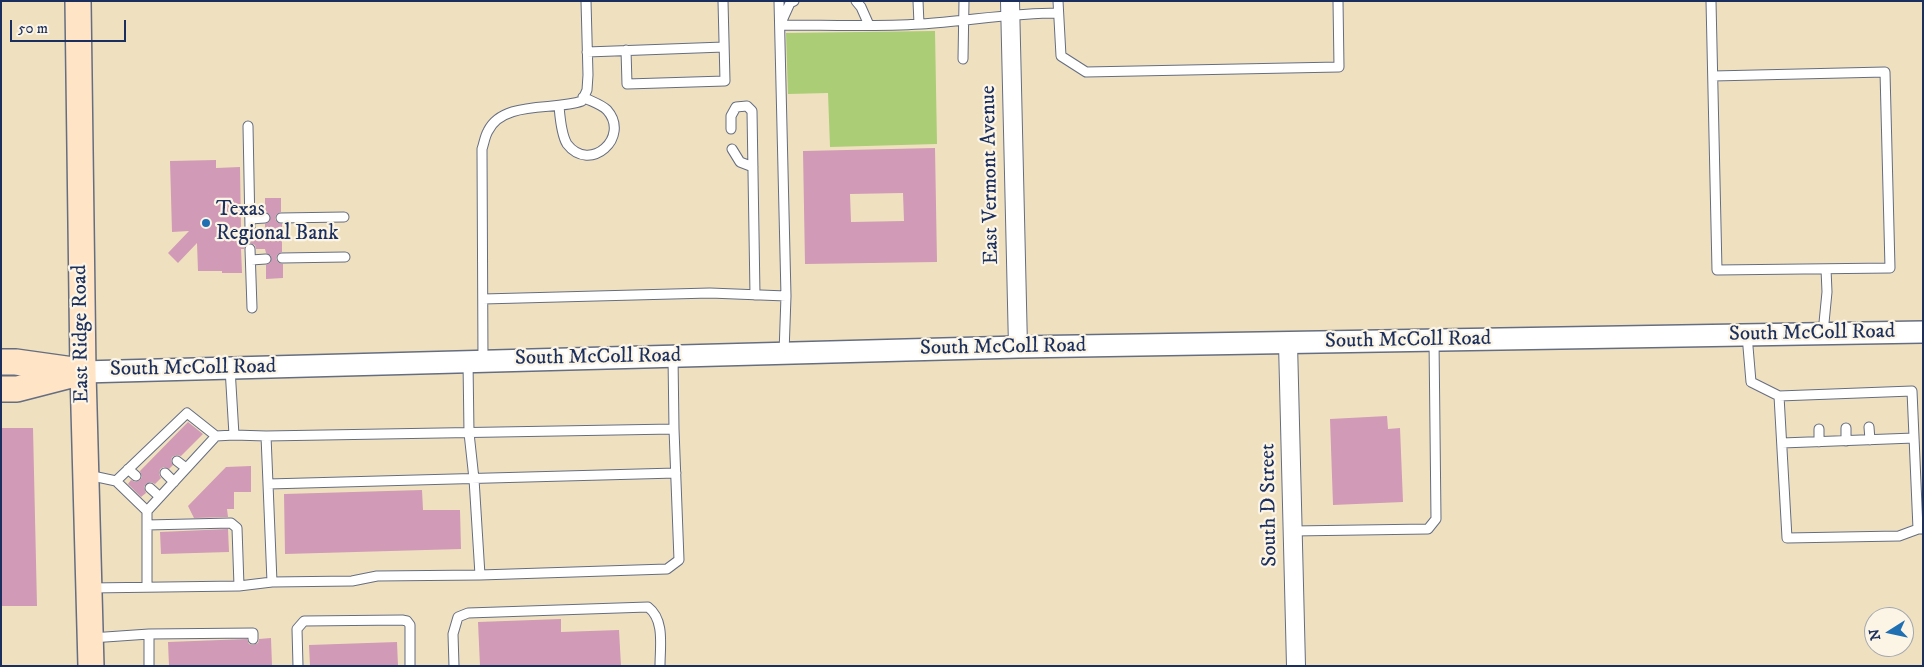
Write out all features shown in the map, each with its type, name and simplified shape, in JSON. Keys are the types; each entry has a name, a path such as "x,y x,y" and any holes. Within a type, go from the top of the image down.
{"main road":[{"name":"East Ridge Road","path":"78,1 85,475 91,666"},
{"name":"South McColl Road","path":"1,362 16,362 83,372"},
{"name":"South McColl Road","path":"1,389 17,389 83,372"}],"street":[{"name":"East Vermont Avenue","path":"1010,9 1018,348"},
{"name":"South McColl Road","path":"83,372 1018,348 1923,332"},
{"name":"South D Street","path":"1288,343 1296,666"}],"lane":[{"path":"480,575 469,433 483,298 482,150 488,131 495,120 506,114 520,109 569,105 582,101 587,90 586,1"},
{"path":"626,50 627,84 725,82 723,1"},
{"path":"779,1 786,296 784,354"},
{"path":"780,25 790,3 794,1"},
{"path":"856,1 861,7 869,25"},
{"path":"918,1 919,24"},
{"path":"963,59 964,1"},
{"path":"1058,1 1061,56 1086,72 1339,67 1338,1"},
{"path":"1711,1 1718,270 1890,268 1885,72 1713,76"},
{"path":"780,25 919,24 964,21 1010,9 1033,13 1058,12"},
{"path":"587,52 724,47"},
{"path":"558,106 566,143 575,151 586,155 596,154 606,148 614,137 614,124 607,111 583,97"},
{"path":"731,130 731,116 736,107 747,106 752,111 755,295"},
{"path":"248,126 250,224 265,218"},
{"path":"732,149 740,162 753,167"},
{"path":"281,218 344,217"},
{"path":"250,249 252,308"},
{"path":"282,258 345,256"},
{"path":"251,260 266,259"},
{"path":"1823,334 1827,292 1826,268"},
{"path":"483,298 710,293 786,296"},
{"path":"1747,335 1751,382 1779,396 1818,399 1845,398 1869,393 1912,391 1921,529 1899,536 1787,538 1779,396"},
{"path":"1293,531 1428,529 1436,519 1434,340"},
{"path":"89,588 239,586 272,582 352,580 378,576 667,569 679,560 673,357"},
{"path":"230,368 234,435"},
{"path":"1869,393 1869,402"},
{"path":"116,481 143,454 159,446 187,413 216,436 674,430"},
{"path":"1869,427 1870,440"},
{"path":"1846,428 1846,440"},
{"path":"1819,429 1819,442"},
{"path":"147,587 147,511 216,436"},
{"path":"266,436 272,582"},
{"path":"1782,443 1914,438"},
{"path":"190,447 198,455"},
{"path":"143,454 150,460"},
{"path":"177,461 186,468"},
{"path":"128,469 136,476"},
{"path":"165,473 174,482"},
{"path":"268,484 676,473"},
{"path":"85,475 116,481 147,511"},
{"path":"150,488 160,497"},
{"path":"147,525 231,523 237,528 239,586"},
{"path":"454,666 453,634 458,617 468,613 648,607 655,612 659,623 660,666"},
{"path":"298,666 297,629 304,621 402,620 407,621 410,625 410,666"},
{"path":"90,638 150,634 253,633 253,639"},
{"path":"149,666 150,634"}],"green space":[{"path":"935,31 937,144 830,147 828,93 788,94 786,33"}],"building":[{"path":"935,148 937,262 805,264 803,151","holes":["903,193 904,221 851,222 850,194"]},
{"name":"Texas Regional Bank","path":"216,160 216,168 240,167 241,228 244,228 247,233 253,234 256,228 265,228 265,224 270,221 270,215 265,212 265,198 281,198 281,212 276,215 275,219 278,223 282,224 282,252 277,255 276,259 279,263 283,264 283,278 266,279 266,265 271,262 271,256 266,253 265,249 256,249 255,245 250,243 246,244 244,249 241,249 242,273 198,271 197,243 178,263 168,253 189,231 172,232 170,161"},
{"path":"1387,416 1388,429 1400,428 1403,502 1333,505 1330,419"},
{"path":"188,422 203,434 181,456 172,457 173,465 169,469 164,467 160,469 159,474 161,478 155,484 151,482 146,484 144,487 146,493 141,497 128,484 131,480 135,482 140,480 142,477 140,471"},
{"path":"1,428 33,428 37,606 1,606"},
{"path":"251,466 251,492 234,492 234,509 227,509 228,517 194,518 188,506 226,467"},
{"path":"422,490 423,510 460,510 461,549 285,554 284,494"},
{"path":"228,529 229,552 161,554 160,532"},
{"path":"561,619 561,632 619,630 621,666 480,666 478,622"},
{"path":"271,638 272,666 169,666 168,642 247,639 249,644 253,645 258,643 259,639"},
{"path":"397,642 398,666 310,666 309,645"}],"place":[{"name":"Texas Regional Bank","path":"206,223"}]}
